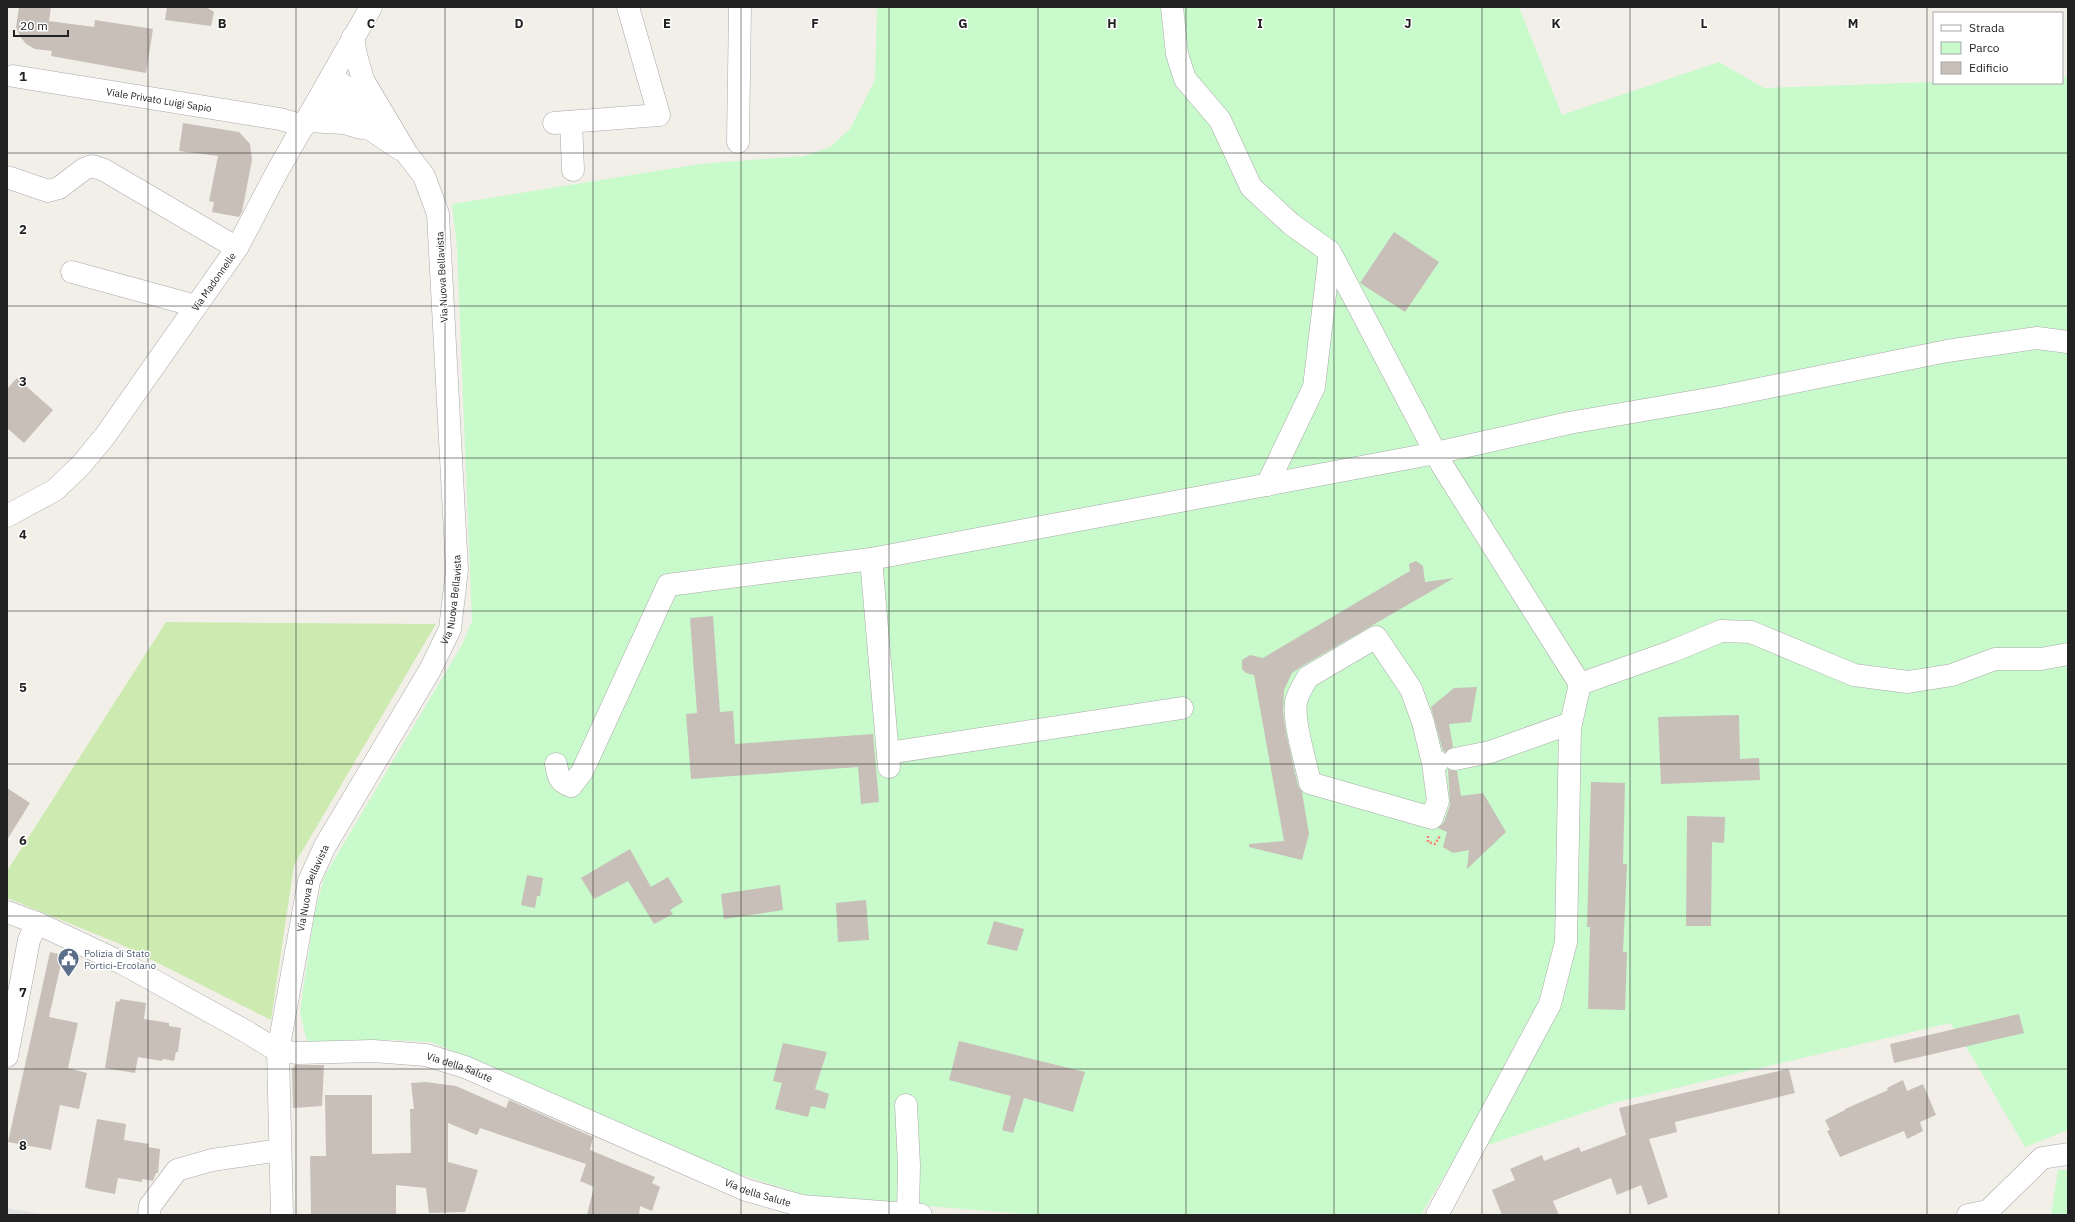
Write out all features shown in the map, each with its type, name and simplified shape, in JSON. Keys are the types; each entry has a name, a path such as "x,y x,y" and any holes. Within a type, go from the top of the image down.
{"street":[{"name":"Via Madonnelle","path":"7,516 55,490 82,465 104,436 237,248 371,7"},
{"path":"573,170 563,123 659,115 628,7"},
{"path":"738,142 740,7"},
{"path":"1172,7 1177,54 1185,79 1220,120 1251,187 1291,224 1330,252 1436,453 1580,684 1571,723 1566,942 1550,1004 1436,1215"},
{"path":"353,37 363,80 382,128"},
{"name":"Viale Privato Luigi Sapio","path":"9,76 306,123 344,123 382,128"},
{"path":"332,76 382,128"},
{"path":"322,96 382,128"},
{"name":"Via Nuova Bellavista","path":"282,1215 278,1051 309,881 325,846 430,670 450,629 456,570 438,214 424,176 407,154 382,128"},
{"path":"7,176 48,191 59,188 84,169 92,166 104,170 237,248"},
{"path":"1267,485 1314,387 1330,252"},
{"path":"72,272 196,306"},
{"path":"556,764 558,776 562,783 571,786 582,772 668,585 871,559 1436,453 1569,423 1720,397 1947,351 2037,338 2068,342"},
{"path":"871,559 888,760 1182,708"},
{"path":"1580,684 1673,651 1721,631 1751,632 1854,675 1908,682 1952,675 1995,659 2041,660 2068,654"},
{"path":"1376,637 1411,689 1423,722 1442,762 1438,801 1432,818 1310,783 1296,716 1296,702 1301,688 1308,677 1376,637"},
{"path":"1442,762 1490,752 1571,723"},
{"name":"Via della Salute","path":"7,912 37,923 122,963 247,1032 278,1051 298,1053 373,1051 426,1055 465,1067 746,1190 800,1210 914,1214"},
{"path":"7,1056 29,940 37,923"},
{"path":"906,1105 909,1165 914,1214"},
{"path":"149,1215 150,1206 177,1170 212,1160 280,1150"},
{"path":"1968,1215 1988,1210 2042,1158 2068,1154"}],"green space":[{"path":"877,7 1519,7 1562,115 1719,62 1764,88 1933,82 1933,84 2063,84 2063,77 2068,76 2068,1130 2025,1147 1971,1055 1950,1023 1617,1102 1488,1145 1468,1136 1421,1215 1037,1215 808,1196 702,1162 494,1068 431,1042 390,1040 313,1047 306,1038 300,1011 315,910 325,875 462,645 472,621 457,248 452,204 700,164 804,156 830,147 850,129 875,80"},
{"path":"166,622 436,624 294,865 271,1020 120,944 7,898 7,871"},
{"path":"2058,1170 2068,1170 2068,1215 2051,1215"}],"shaded area":[{"path":"7,1208 48,1215 7,1215"}],"building":[{"path":"19,7 51,7 49,21 94,27 95,20 153,29 146,73 51,56 52,51 35,49 26,44 16,27"},
{"path":"167,7 206,7 214,12 211,26 165,20"},
{"path":"183,123 239,132 250,144 252,160 242,212 239,217 212,212 214,202 209,201 218,156 179,151"},
{"path":"1394,232 1439,262 1405,312 1360,283"},
{"path":"17,378 53,410 24,443 7,428 7,389"},
{"path":"1416,561 1423,566 1425,582 1454,578 1302,666 1292,673 1284,690 1283,712 1286,733 1298,786 1302,792 1309,834 1302,860 1249,847 1249,844 1284,841 1254,675 1246,673 1242,669 1242,660 1250,655 1263,658 1410,571 1409,564"},
{"path":"713,616 720,712 733,711 735,744 873,734 879,802 861,804 858,767 691,779 686,714 697,713 690,618"},
{"path":"1477,687 1471,722 1449,724 1453,747 1445,752 1443,751 1431,707 1454,688"},
{"path":"1739,715 1740,759 1759,758 1760,780 1661,784 1658,717"},
{"path":"1448,769 1457,771 1461,796 1483,793 1506,832 1467,869 1469,850 1453,853 1443,847 1447,832 1438,828 1444,822 1450,805"},
{"path":"1591,782 1625,783 1623,864 1627,864 1623,952 1627,952 1625,1010 1588,1009 1590,927 1587,927"},
{"path":"7,788 30,803 7,840"},
{"path":"1687,816 1725,817 1724,843 1712,842 1711,926 1686,926"},
{"path":"630,849 651,887 668,877 683,902 670,910 673,914 654,924 628,881 594,899 581,878"},
{"path":"527,875 543,878 540,896 537,896 535,908 521,905"},
{"path":"780,885 783,910 724,919 721,894"},
{"path":"866,900 869,940 838,942 836,903"},
{"path":"994,921 1024,929 1017,951 987,944"},
{"path":"50,952 63,955 49,1017 78,1023 68,1068 87,1073 79,1109 60,1105 51,1150 8,1142"},
{"path":"120,999 146,1003 144,1019 169,1023 169,1026 181,1028 178,1052 176,1052 174,1061 163,1059 162,1061 138,1057 135,1073 105,1068 116,1001 119,1002"},
{"path":"2019,1014 2024,1033 1894,1063 1890,1044"},
{"path":"959,1041 1085,1072 1073,1112 1024,1098 1013,1133 1002,1130 1011,1096 949,1080"},
{"path":"783,1043 827,1052 815,1089 829,1094 825,1109 811,1106 808,1117 775,1109 782,1083 773,1081"},
{"path":"295,1065 324,1065 322,1106 293,1108 292,1069"},
{"path":"1787,1069 1789,1070 1795,1093 1675,1122 1677,1132 1649,1139 1668,1197 1648,1205 1641,1185 1617,1195 1611,1178 1553,1201 1559,1215 1502,1215 1492,1190 1515,1180 1510,1169 1542,1155 1544,1161 1579,1147 1581,1152 1626,1135 1619,1108"},
{"path":"1903,1080 1907,1091 1923,1084 1936,1115 1920,1122 1923,1131 1907,1139 1904,1131 1840,1157 1827,1131 1830,1130 1825,1120 1845,1109 1888,1090 1887,1088"},
{"path":"426,1082 456,1086 506,1108 509,1100 593,1137 590,1150 655,1177 652,1183 660,1187 652,1211 640,1206 639,1215 587,1215 594,1187 580,1181 586,1164 480,1128 477,1135 448,1123 448,1162 478,1170 465,1212 429,1213 426,1188 396,1185 396,1215 311,1215 310,1156 326,1156 325,1095 372,1095 372,1154 411,1153 410,1109 414,1109 411,1083"},
{"path":"97,1119 126,1124 124,1140 149,1144 148,1147 160,1149 158,1173 156,1173 153,1181 142,1179 142,1182 118,1178 115,1194 85,1187"}],"place":[{"name":"Polizia di Stato Portici-Ercolano","path":"68,978"}]}
